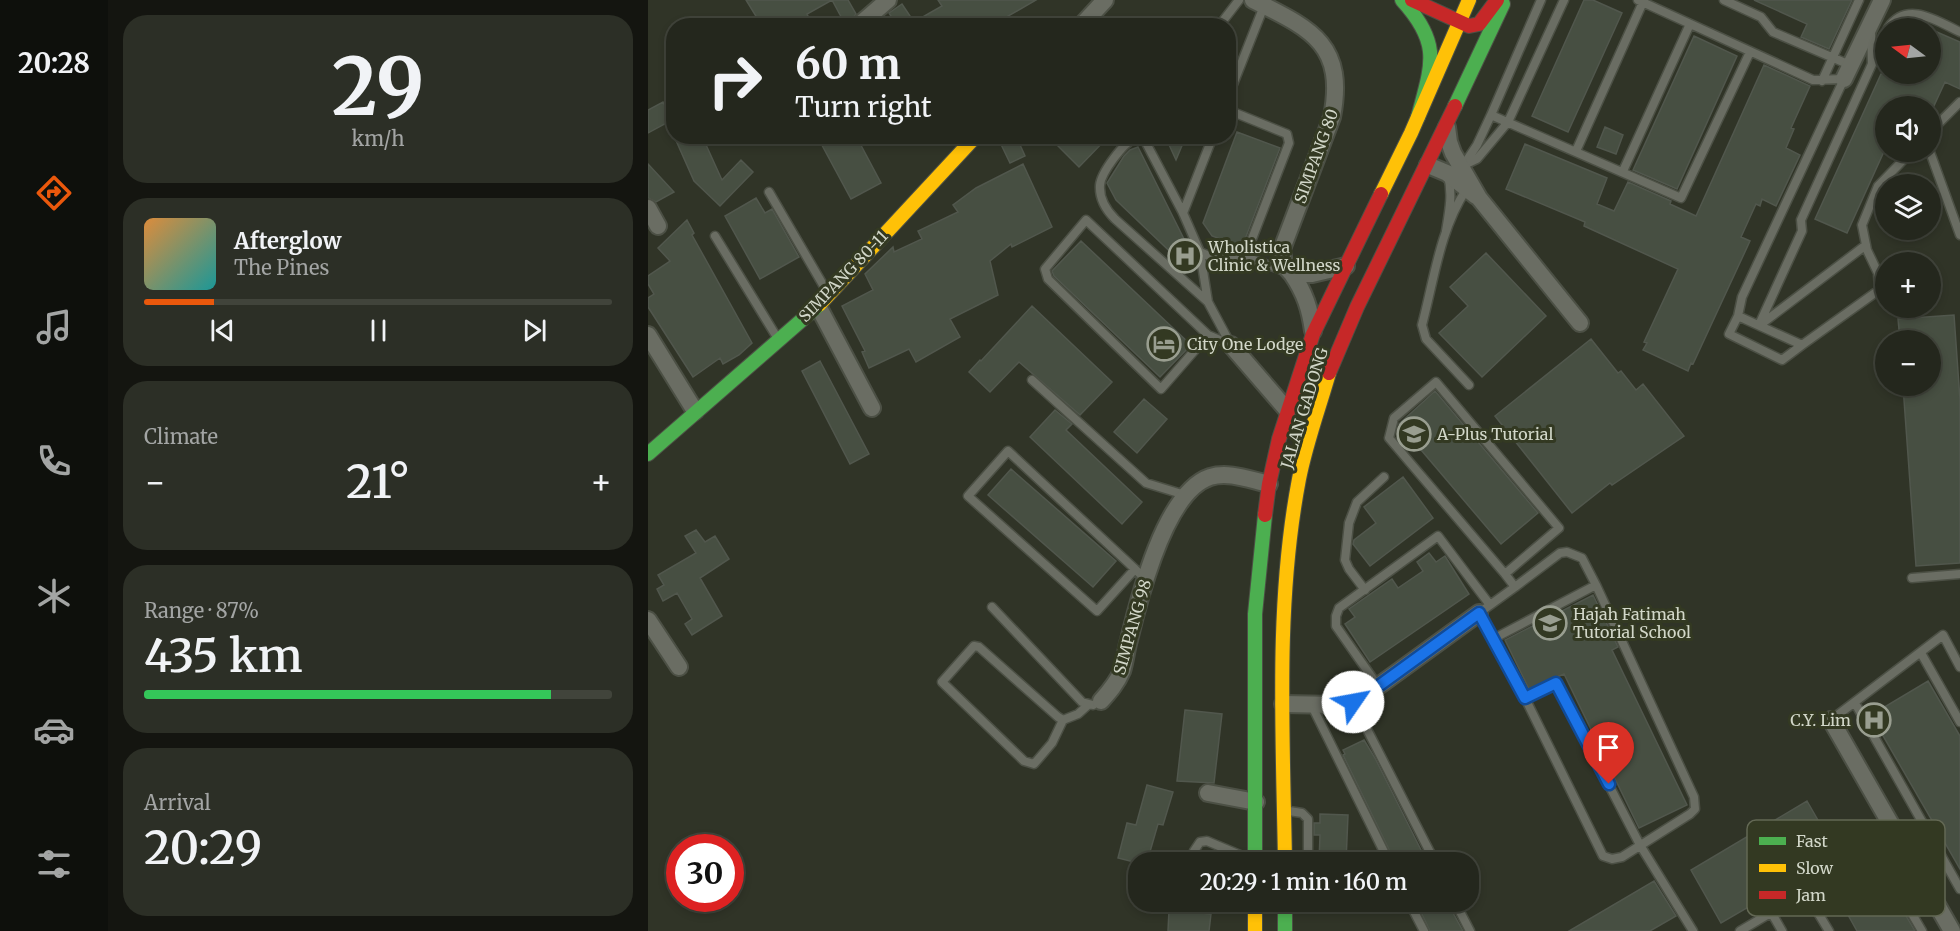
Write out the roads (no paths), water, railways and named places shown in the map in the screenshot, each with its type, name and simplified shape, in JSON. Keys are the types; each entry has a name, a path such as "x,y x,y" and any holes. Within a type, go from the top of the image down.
{"main road":[{"path":"1402,0 1417,14 1431,42 1431,62 1418,117"},
{"path":"1412,0 1469,26 1479,24 1497,0"},
{"name":"JALAN GADONG","path":"1255,852 1255,614 1260,549 1269,484 1287,410 1313,334 1418,117 1469,0"},
{"name":"JALAN GADONG","path":"1284,852 1285,583 1299,478 1330,369 1352,317 1428,165 1505,0"},
{"name":"SIMPANG 80-11","path":"648,454 823,300 969,144"},
{"path":"1255,912 1256,931"},
{"path":"1285,912 1285,931"}],"street":[{"path":"867,18 888,0"},
{"path":"1088,18 1105,0"},
{"path":"1847,72 1882,0"},
{"name":"SIMPANG 80","path":"1259,3 1310,31 1322,44 1336,76 1336,95 1332,117 1281,249 1281,257 1303,289 1310,308 1313,334"},
{"path":"1447,125 1449,142 1463,166 1473,194"},
{"path":"1428,165 1447,173 1473,194 1580,322"},
{"path":"648,208 658,226"},
{"path":"1290,273 1312,274 1346,266"},
{"path":"823,300 872,408"},
{"path":"648,335 695,411"},
{"path":"1231,345 1287,410"},
{"name":"SIMPANG 98","path":"1094,703 1113,689 1122,671 1140,574 1185,495 1199,483 1212,477 1234,475 1269,484"},
{"path":"1283,704 1338,705 1362,698 1485,609"},
{"path":"648,620 679,667"},
{"path":"1831,720 1888,820"},
{"path":"1208,793 1256,802"},
{"path":"1943,916 1952,931"}],"lane":[{"path":"1225,18 1239,0"},
{"path":"1463,166 1478,145 1541,0"},
{"path":"1446,231 1450,198 1447,173 1477,159 1508,122 1564,0"},
{"path":"1724,0 1761,17 1773,32 1832,58 1847,72"},
{"path":"1822,81 1859,0"},
{"path":"1576,151 1641,1 1813,80 1822,81 1847,72"},
{"path":"1236,73 1259,3"},
{"path":"1899,18 1920,13 1931,18"},
{"path":"1871,22 1872,64"},
{"path":"1941,23 1960,32"},
{"path":"1623,171 1690,24"},
{"path":"1491,115 1681,198 1750,52"},
{"path":"1759,325 1802,231 1801,220 1875,58"},
{"path":"1847,72 1742,297 1738,315 1729,334 1782,360 1879,290 1878,273 1866,245 1862,225 1878,186 1901,162"},
{"path":"1941,121 1960,102"},
{"path":"1236,113 1287,134 1289,143 1245,256"},
{"path":"1128,144 1121,148 1101,177 1100,197 1107,210 1208,302"},
{"path":"1147,144 1183,213 1200,252 1208,302 1231,345"},
{"path":"1183,213 1210,144"},
{"path":"1934,162 1960,235"},
{"path":"769,192 823,300"},
{"path":"1469,385 1426,339 1422,325 1453,212 1473,194"},
{"path":"1208,335 1161,389 1048,279 1045,268 1086,220 1208,335 1231,345"},
{"path":"715,236 778,339"},
{"path":"1759,325 1866,245"},
{"path":"1200,252 1211,257 1245,256 1290,273"},
{"path":"1738,315 1802,345"},
{"path":"1032,380 1146,483 1185,495"},
{"path":"1505,574 1559,528 1436,382 1394,418 1389,438 1515,587"},
{"path":"1008,452 1140,574 1097,611 968,496 1008,452"},
{"path":"1365,590 1348,569 1346,560 1349,522 1357,502 1384,477"},
{"path":"1378,686 1336,627 1339,608 1438,536 1485,609 1493,639 1525,698 1600,853 1607,858 1618,858 1695,809 1696,804 1582,558 1567,552 1560,553 1485,609"},
{"path":"1912,578 1960,574"},
{"path":"1493,639 1596,585"},
{"path":"992,607 1082,702 1094,703"},
{"path":"1831,720 1943,635 1960,667"},
{"path":"1063,720 979,647 974,646 942,682 1024,761 1034,764 1052,743 1063,720 1078,714 1094,703"},
{"path":"1921,653 1960,722"},
{"path":"1525,698 1556,683 1640,845 1693,931"},
{"path":"1353,702 1430,852"},
{"path":"1855,704 1921,820"},
{"path":"1312,706 1384,852"},
{"path":"1284,810 1302,813 1308,819 1308,852"},
{"path":"1194,852 1200,842 1207,842 1231,852"},
{"path":"1945,863 1960,889"},
{"path":"1414,912 1424,931"},
{"path":"1460,912 1470,931"},
{"path":"1740,931 1764,916"},
{"path":"1773,916 1782,931"},
{"path":"1819,916 1828,931"},
{"path":"1913,916 1922,931"}],"place":[{"name":"Wholistica Clinic & Wellness","path":"1185,256"},
{"name":"City One Lodge","path":"1164,344"},
{"name":"A-Plus Tutorial","path":"1414,434"},
{"name":"Hajah Fatimah Tutorial School","path":"1550,623"},
{"name":"C.Y. Lim","path":"1874,720"}]}
